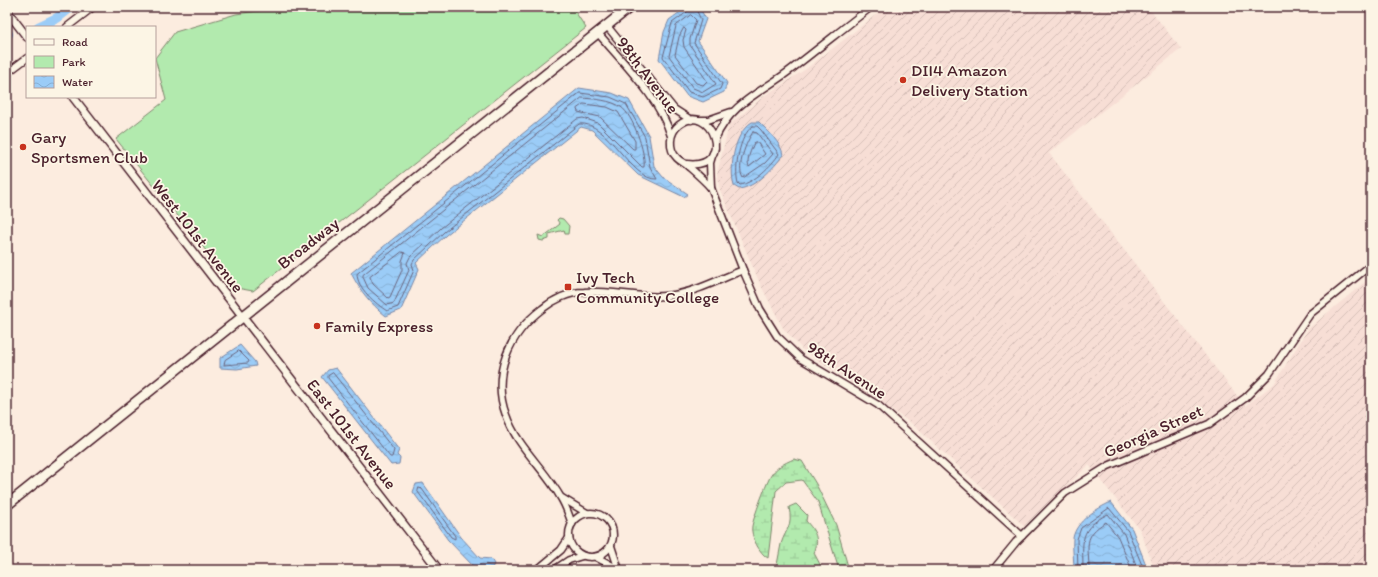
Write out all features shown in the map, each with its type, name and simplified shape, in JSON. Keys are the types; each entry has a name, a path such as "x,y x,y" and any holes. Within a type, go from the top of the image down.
{"main road":[{"name":"Broadway","path":"7,505 630,7"}],"street":[{"path":"68,26 93,7"},
{"path":"694,120 708,120 732,111 792,70 870,7"},
{"path":"7,11 26,36"},
{"name":"98th Avenue","path":"608,26 674,109 709,127 715,140 710,163 711,188 743,270 768,324 787,346 801,359 878,405 1022,536"},
{"name":"98th Avenue","path":"598,33 632,73 662,113 671,136 672,150 675,156 687,164 711,188"},
{"path":"7,73 26,59"},
{"name":"West 101st Avenue","path":"73,98 242,317"},
{"path":"715,140 732,111"},
{"name":"98th Avenue","path":"671,136 679,125 694,120"},
{"path":"687,164 702,163 713,153"},
{"name":"Georgia Street","path":"993,570 1022,536 1065,493 1101,470 1128,457 1209,424 1245,398 1269,374 1310,314 1371,265"},
{"path":"572,524 561,497 514,434 506,415 501,396 501,376 507,352 518,330 532,316 550,302 582,292 673,296 688,292 743,270"},
{"name":"East 101st Avenue","path":"242,317 439,570"},
{"path":"561,497 587,513"},
{"path":"537,570 561,550 569,538 572,524 578,516 587,513 599,514 609,522 613,529 614,538 611,546 602,555 596,557 582,556 569,560 554,570"},
{"path":"569,538 571,545 582,556"},
{"path":"611,546 619,570"},
{"path":"596,557 619,570"}],"shaded area":[{"path":"886,7 1148,7 1181,49 1049,153 1245,406 1274,384 1308,329 1371,277 1371,570 1155,570 1140,530 1089,465 1024,526 911,423 802,349 783,328 760,284 720,190 717,174 729,125 764,96 806,69"}],"green space":[{"path":"286,7 572,7 586,28 253,291 236,288 116,139 166,100 156,57 175,32 236,14"},
{"path":"559,218 563,219 569,226 568,234 565,234 564,230 549,234 549,239 543,241 539,240 538,235 543,237 560,224 557,220"},
{"path":"794,459 802,461 816,484 836,525 849,570 839,570 818,502 802,480 786,482 776,491 768,558 762,553 756,544 752,526 768,482 777,468"},
{"path":"796,504 807,515 806,521 816,536 817,544 814,553 823,570 776,570 781,544 790,523 789,507"}],"water":[{"path":"687,7 699,7 706,19 698,41 727,83 724,92 703,102 687,96 659,59 664,32 669,20"},
{"path":"579,88 612,93 629,100 649,136 654,166 663,177 688,194 684,197 638,175 592,130 581,127 446,235 416,263 419,269 401,310 386,316 380,311 362,291 351,273"},
{"path":"752,122 759,122 770,133 780,146 783,155 775,166 758,181 752,185 739,189 734,186 732,170 734,151 741,134"},
{"path":"240,345 255,362 256,366 237,369 220,368 220,358"},
{"path":"336,368 399,450 397,455 400,458 399,464 391,465 322,377 328,370"},
{"path":"423,483 461,537 480,558 491,559 494,564 491,570 475,568 448,540 413,492 416,484"},
{"path":"1111,502 1132,529 1148,570 1074,570 1073,538 1078,526 1099,508"}],"waterway":[{"path":"40,26 57,18 71,7"}],"place":[{"name":"DII4 Amazon Delivery Station","path":"903,80"},
{"name":"Gary Sportsmen Club","path":"23,147"},
{"name":"Ivy Tech Community College","path":"568,287"},
{"name":"Family Express","path":"317,326"}]}
